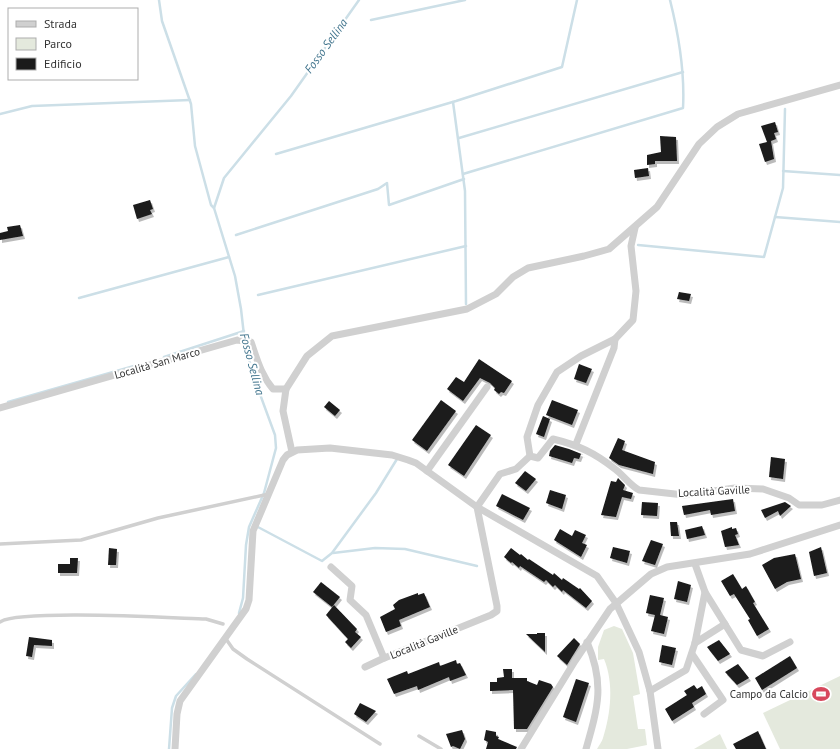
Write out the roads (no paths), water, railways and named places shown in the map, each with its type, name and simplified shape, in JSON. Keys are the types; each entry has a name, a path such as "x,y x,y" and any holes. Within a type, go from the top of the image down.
{"street":[{"path":"292,452 283,411 286,389 307,356 332,336 467,310 496,294 514,277 528,268 609,249 635,228 657,207 699,144 717,127 738,114 840,85"},
{"path":"530,456 527,437 538,405 557,372 582,356 615,339 633,320 636,291 631,246 635,228"},
{"path":"576,444 614,348 615,339"},
{"name":"Località San Marco","path":"0,408 237,340 251,342 263,375 273,389 286,389"},
{"path":"427,471 487,387"},
{"name":"Località Gaville","path":"365,667 491,615 496,611 497,606 477,507 500,474 516,469 530,456 538,458 553,439 576,444 615,468 639,490 684,495 735,488 763,489 789,498 799,505 822,505 840,500"},
{"path":"175,749 177,714 180,701 226,639 246,609 249,600 253,531 283,460 292,452 298,450 330,448 392,455 416,463 477,507 587,569 601,580 616,603 639,652 650,691 658,749"},
{"path":"521,749 587,642 616,603 651,574 667,567 695,564 750,554 840,525"},
{"path":"695,564 705,592 741,650 763,656 790,642"},
{"path":"331,567 352,586 350,600 366,615 384,658"},
{"path":"650,691 686,670 695,643 705,592"},
{"path":"695,643 725,624"},
{"path":"586,749 598,705 599,681 594,658 587,642"},
{"path":"692,654 723,700 704,714"}],"lane":[{"path":"0,544 81,540 158,518 269,494"},
{"path":"0,622 5,618 44,616 206,619 223,624"},
{"path":"226,639 233,649 247,659 380,744"},
{"path":"420,736 441,749"}],"waterway":[{"path":"159,0 162,21 191,104 195,146 211,205 214,208"},
{"name":"Fosso Sellina","path":"239,613 243,598 246,545 249,527 264,493 276,448 275,435 254,378 245,344 235,276 214,208 224,178 291,96 359,0"},
{"path":"371,20 465,0"},
{"path":"276,154 456,101 562,67 577,0"},
{"path":"463,174 683,108 681,54 670,0"},
{"path":"459,138 683,72"},
{"path":"0,114 32,106 190,100"},
{"path":"453,102 465,191 466,304"},
{"path":"638,245 764,257 783,188 785,109"},
{"path":"783,171 840,175"},
{"path":"236,235 378,189 387,183 389,205 464,179"},
{"path":"775,217 840,222"},
{"path":"258,295 466,246"},
{"path":"79,298 229,257"},
{"path":"164,357 244,331"},
{"path":"8,402 134,366"},
{"path":"256,526 322,561 332,553 376,493 397,459"},
{"path":"333,553 375,548 405,549 477,566"},
{"name":"Fosso Sellina","path":"169,749 172,708 176,696 196,674"}],"place":[{"name":"Campo da Calcio","path":"821,694"}]}
